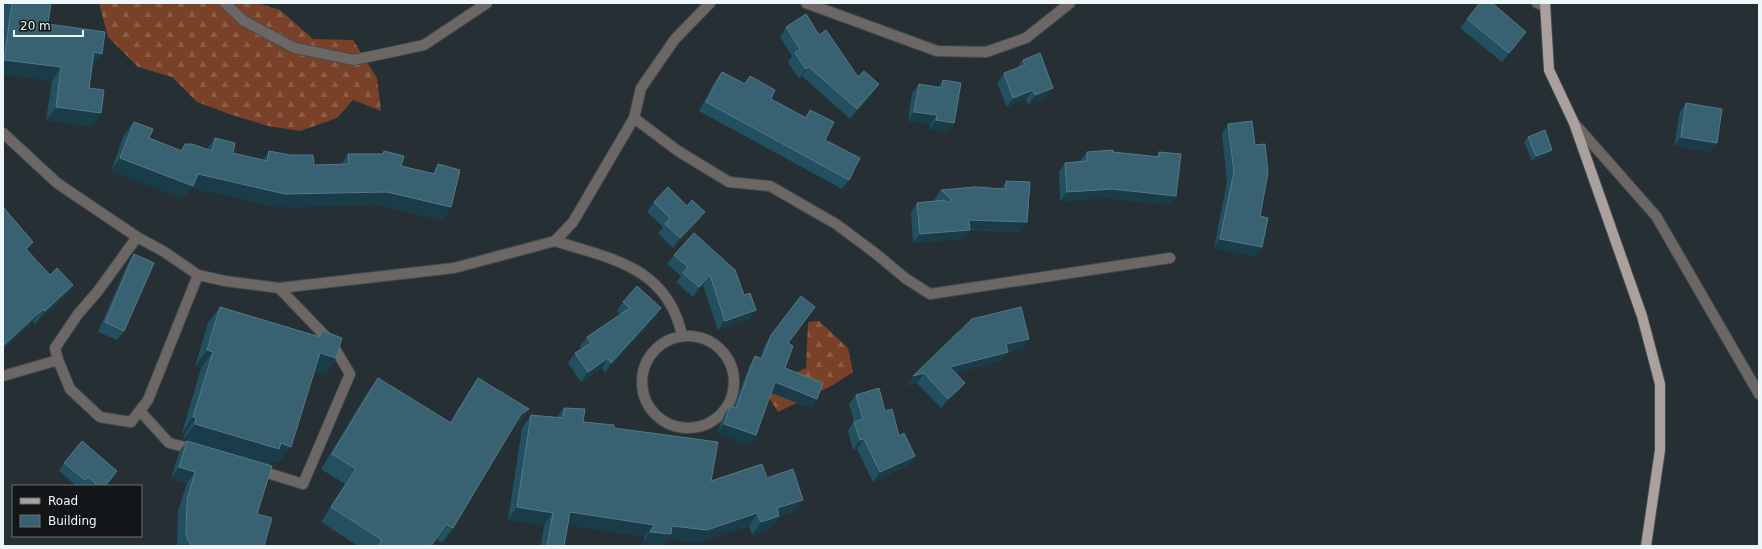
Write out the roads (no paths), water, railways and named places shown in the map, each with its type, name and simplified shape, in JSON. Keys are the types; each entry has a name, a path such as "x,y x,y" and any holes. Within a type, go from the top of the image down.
{"main road":[{"path":"1542,4 1549,70 1574,123 1642,316 1660,384 1660,450 1646,546"}],"street":[{"path":"225,3 244,21 295,48 354,60 424,45 487,3"},
{"path":"3,133 57,183 136,237 163,251 198,274 225,281 279,288 454,268 555,241 573,222 634,118 641,88 675,39 710,3"},
{"path":"806,3 937,51 986,52 1026,38 1070,3"},
{"path":"634,118 678,151 729,182 770,186 836,224 875,253 904,278 930,294 1170,258"},
{"path":"1574,123 1656,216 1759,394"},
{"path":"136,237 98,291 78,314 55,348 58,360 70,390 100,418 131,422 148,400 198,274"},
{"path":"555,241 630,265 661,288 678,316 682,335"},
{"path":"247,466 303,484 350,374 331,342 279,288"},
{"path":"682,335 701,337 718,346 730,361 734,380 731,399 720,415 703,426 688,428 671,426 657,417 647,405 642,389 642,370 651,354 665,341 682,335"},
{"path":"3,376 58,360"},
{"path":"140,411 169,443 205,452"}]}
